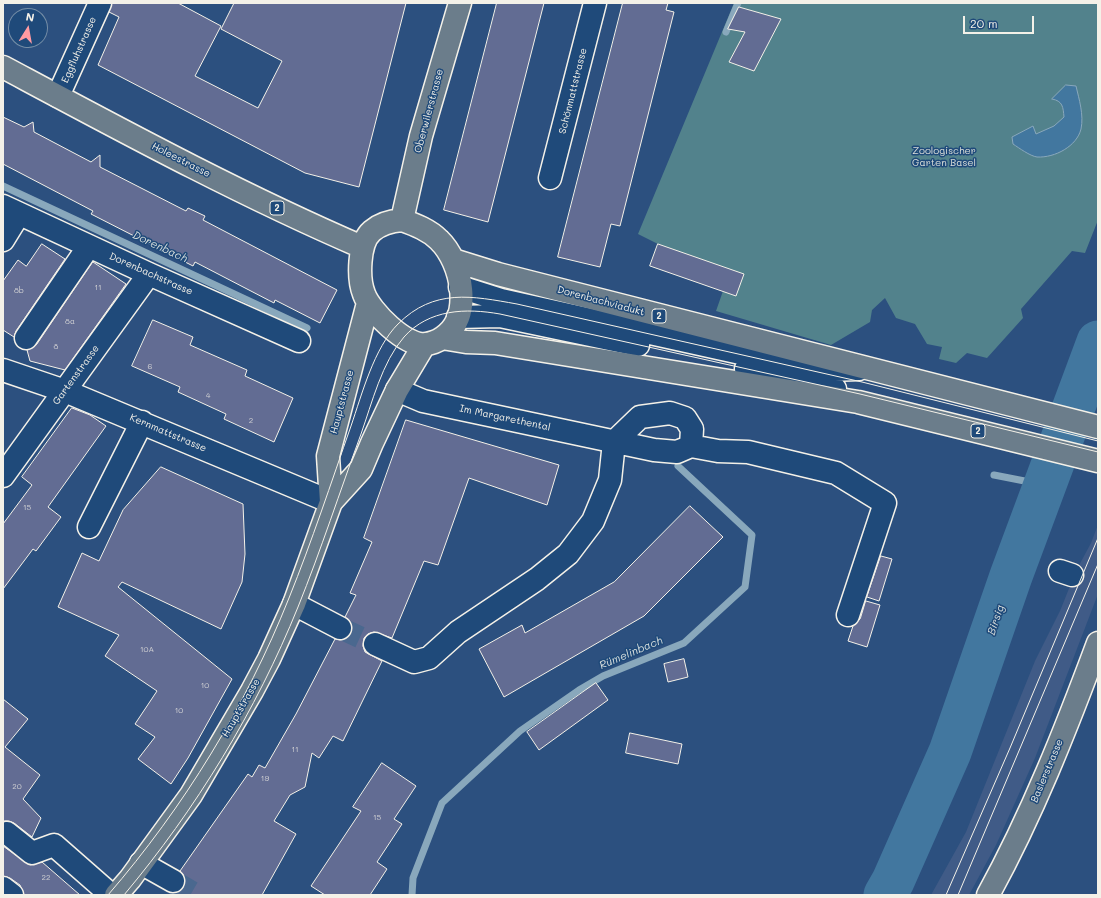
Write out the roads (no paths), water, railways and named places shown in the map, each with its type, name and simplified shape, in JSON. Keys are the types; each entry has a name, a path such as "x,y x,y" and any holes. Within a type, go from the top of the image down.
{"main road":[{"name":"Oberwilerstrasse","path":"402,220 421,136 460,3"},
{"name":"Holeestrasse","path":"3,67 193,167 321,229 362,247"},
{"path":"402,220 430,232 440,241 453,260 460,287 462,296 458,318 452,328 433,341 411,341 383,321 368,303 360,280 362,247 370,231 387,221 402,220"},
{"name":"Dorenbachviadukt","path":"453,260 498,274 866,369"},
{"name":"Hauptstrasse","path":"331,502 328,456 368,303"},
{"name":"Hauptstrasse","path":"116,895 191,795 269,659 294,604 331,502 361,469 397,390 433,341"},
{"name":"2","path":"433,341 495,343 858,402 1098,461"},
{"name":"2","path":"866,369 1098,427"},
{"name":"Baslerstrasse","path":"988,895 1004,867 1052,762 1098,643"}],"street":[{"name":"Eggfluhstrasse","path":"58,96 100,3"},
{"name":"Schönmattstrasse","path":"550,178 595,3"},
{"path":"3,240 11,210"},
{"name":"Dorenbachstrasse","path":"11,210 149,274 299,340"},
{"path":"26,338 89,246"},
{"name":"Gartenstrasse","path":"3,476 66,391 149,274"},
{"path":"460,287 500,300 775,360 827,370 866,369"},
{"path":"458,318 500,316 839,390 858,402"},
{"name":"Kernmattstrasse","path":"3,370 66,391 331,502"},
{"name":"Im Margarethental","path":"397,390 423,401 654,450 676,452 691,446 718,451 748,452 836,473 885,503 848,615"},
{"path":"375,644 414,662 429,658 458,632 537,579 568,554 593,521 610,480 614,442 640,417 670,413 685,418 692,429 691,446"},
{"path":"89,527 142,422"},
{"path":"294,604 340,628"},
{"path":"7,833 32,853 54,845 111,895"},
{"path":"141,863 173,881"},
{"path":"3,888 12,895"}],"waterway":[{"name":"Rümelinbach","path":"726,32 738,3"},
{"name":"Dorenbach","path":"3,186 307,328"},
{"name":"Birsig","path":"885,895 893,881 950,752 1011,576 1098,342"},
{"name":"Rümelinbach","path":"412,895 413,878 442,803 520,731 579,690 603,676 684,643 745,587 752,535 678,466"},
{"name":"Dorenbach","path":"994,475 1045,485"}],"tunnel":[{"path":"340,628 375,644"},
{"path":"173,881 197,895"}],"tram line":[{"path":"108,895 162,827 211,754 233,716 272,638 289,598 375,358 398,324 412,312 425,305 440,300 469,297 517,304 862,382 1098,441"},
{"path":"124,895 176,828 200,794 263,684 298,607 323,542 384,371 396,347 404,337 425,321 436,316 461,311 500,314 860,394 1098,452"},
{"path":"946,895 1010,748 1098,538"},
{"path":"958,895 1098,564"}],"park label":[{"name":"Zoologischer Garten Basel","path":"944,156"}]}
